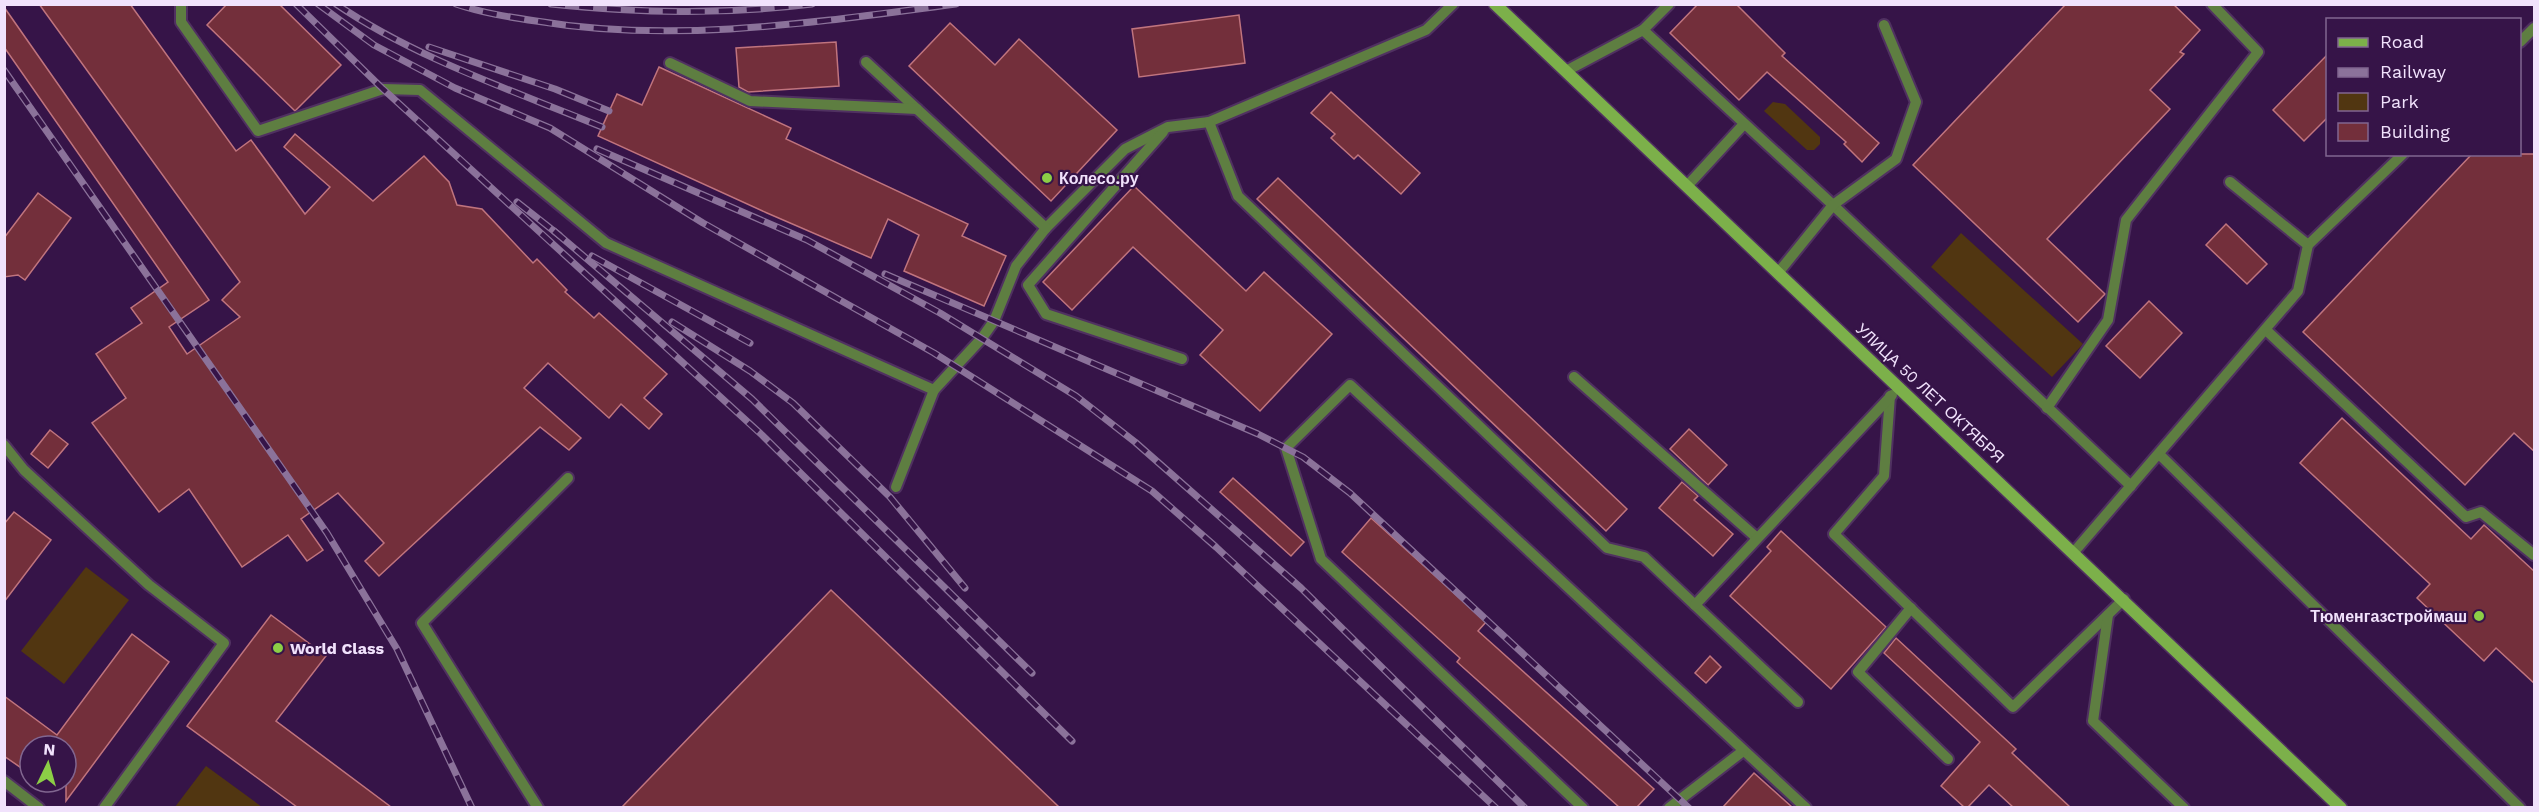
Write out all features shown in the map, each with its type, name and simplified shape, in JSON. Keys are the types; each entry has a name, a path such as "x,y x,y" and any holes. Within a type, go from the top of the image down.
{"main road":[{"name":"УЛИЦА 50 ЛЕТ ОКТЯБРЯ","path":"1495,4 1688,185 1895,392 2074,552 2341,807"}],"lane":[{"path":"181,4 181,22 258,131 382,89 420,90 606,243 934,390"},
{"path":"896,488 934,390 982,338 1001,306 1016,266 1046,228 1125,150 1168,127 1209,122 1426,30 1453,4"},
{"path":"1566,71 1643,30 1669,4"},
{"path":"2047,408 2108,320 2126,220 2258,52 2212,4"},
{"path":"1778,273 1833,205 1896,159 1916,102 1884,25"},
{"path":"2521,41 2535,28"},
{"path":"1643,30 1833,205 2131,486"},
{"path":"866,62 1046,228"},
{"path":"670,63 750,102 917,109"},
{"path":"1209,122 1238,196 1607,548 1644,557 1798,702"},
{"path":"1688,185 1744,124"},
{"path":"1168,127 1028,285 1046,314 1182,359"},
{"path":"2074,552 2298,291 2308,245 2401,156"},
{"path":"2230,182 2308,245"},
{"path":"2266,330 2466,517 2481,512 2535,555"},
{"path":"1574,377 1757,538"},
{"path":"1583,807 1322,559 1286,448 1350,385 1806,807"},
{"path":"1695,604 1895,392"},
{"path":"1895,392 1884,476 1834,534 2013,707 2124,599"},
{"path":"4,446 24,470 149,585 224,643 104,807"},
{"path":"2159,454 2520,807"},
{"path":"538,807 422,623 568,478"},
{"path":"1911,608 1858,672 1948,759"},
{"path":"2108,615 2093,721 2184,807"},
{"path":"1669,807 1743,751"},
{"path":"4,781 39,807"}],"green space":[{"path":"1773,102 1785,104 1820,137 1820,144 1814,150 1807,150 1764,111"},
{"path":"1961,233 2083,344 2052,377 1931,267"},
{"path":"86,567 129,600 64,684 21,651"},
{"path":"206,766 262,807 175,807"}],"building":[{"path":"39,4 130,4 236,151 251,140 305,214 330,187 284,147 295,134 373,201 424,156 449,182 457,205 482,209 533,263 537,259 567,290 565,292 594,318 599,313 667,374 644,398 662,414 649,429 621,404 609,418 548,363 524,388 581,438 569,450 540,427 379,576 365,561 384,543 338,493 301,519 323,550 307,561 288,535 242,567 189,489 159,512 92,423 126,398 96,354 142,323 131,308 168,282 4,47 4,7 209,300 169,327 187,354 240,317 222,300 240,282"},
{"path":"227,4 279,4 341,65 295,111 207,25"},
{"path":"1698,4 1736,4 1785,53 1782,56 1879,143 1862,162 1844,144 1846,142 1767,72 1739,100 1670,33"},
{"path":"2066,4 2173,4 2200,30 2180,52 2184,54 2150,90 2170,109 2047,239 2105,294 2078,322 1913,165"},
{"path":"1239,15 1245,63 1139,77 1132,29"},
{"path":"950,23 995,65 1019,39 1117,130 1051,201 909,66"},
{"path":"836,42 839,86 748,92 739,87 736,48"},
{"path":"2326,56 2326,119 2304,141 2273,110"},
{"path":"659,67 791,128 786,139 968,224 962,236 1006,256 984,306 904,271 919,235 888,219 871,258 598,136 617,94 642,105"},
{"path":"1331,92 1420,173 1401,194 1358,155 1354,159 1331,138 1335,134 1311,113"},
{"path":"2535,154 2535,452 2514,433 2465,485 2303,332 2470,156"},
{"path":"1278,178 1627,509 1606,531 1257,199"},
{"path":"1134,186 1246,291 1264,272 1332,334 1260,411 1200,355 1223,330 1133,247 1072,310 1043,282"},
{"path":"38,193 71,218 25,280 18,275 4,277 4,238"},
{"path":"2226,224 2267,264 2247,284 2206,245"},
{"path":"2149,301 2182,333 2140,378 2106,346"},
{"path":"2342,418 2471,539 2484,525 2535,572 2535,684 2496,648 2484,661 2417,598 2430,584 2300,463"},
{"path":"1689,429 1727,465 1708,485 1670,449"},
{"path":"50,430 68,444 48,468 31,454"},
{"path":"1233,478 1304,542 1291,556 1220,492"},
{"path":"1682,482 1698,496 1694,500 1733,534 1713,556 1659,508"},
{"path":"14,512 51,540 4,602 4,524"},
{"path":"1371,518 1486,622 1478,631 1654,789 1637,807 1619,807 1457,662 1460,658 1342,552"},
{"path":"1781,531 1886,627 1831,689 1730,596 1771,551 1767,547"},
{"path":"831,590 1059,807 622,807"},
{"path":"271,615 326,656 276,721 391,807 297,807 187,726"},
{"path":"132,634 169,662 78,785 78,734 58,734"},
{"path":"1896,638 2016,749 2012,753 2070,807 2013,807 1989,785 1968,807 1964,807 1941,786 1980,742 1884,653"},
{"path":"1710,656 1721,667 1706,683 1695,673"},
{"path":"4,696 56,734 18,734 18,766 4,756"},
{"path":"1754,773 1792,807 1723,807"}],"railway":[{"path":"296,4 383,89 762,435 1072,741"},
{"path":"318,4 374,45 455,88 550,128 703,223 934,353 1152,491 1216,547 1496,808"},
{"path":"336,4 367,24 432,57 602,127"},
{"path":"456,4 536,21 589,28 641,31 746,28 956,4"},
{"path":"551,4 682,12 779,8 812,4"},
{"path":"429,47 555,89 609,111"},
{"path":"4,70 327,533 397,649 472,808"},
{"path":"597,149 807,240 940,313 1076,396 1135,442 1301,588 1525,808"},
{"path":"517,202 559,235"},
{"path":"554,231 752,399 1032,673"},
{"path":"592,256 750,343"},
{"path":"885,274 1258,434 1303,457 1350,493 1689,808"},
{"path":"672,322 750,371 793,403 890,497 965,588"}],"place":[{"name":"Колесо.ру","path":"1047,178"},
{"name":"Тюменгазстроймаш","path":"2479,616"},
{"name":"World Class","path":"278,648"}]}
